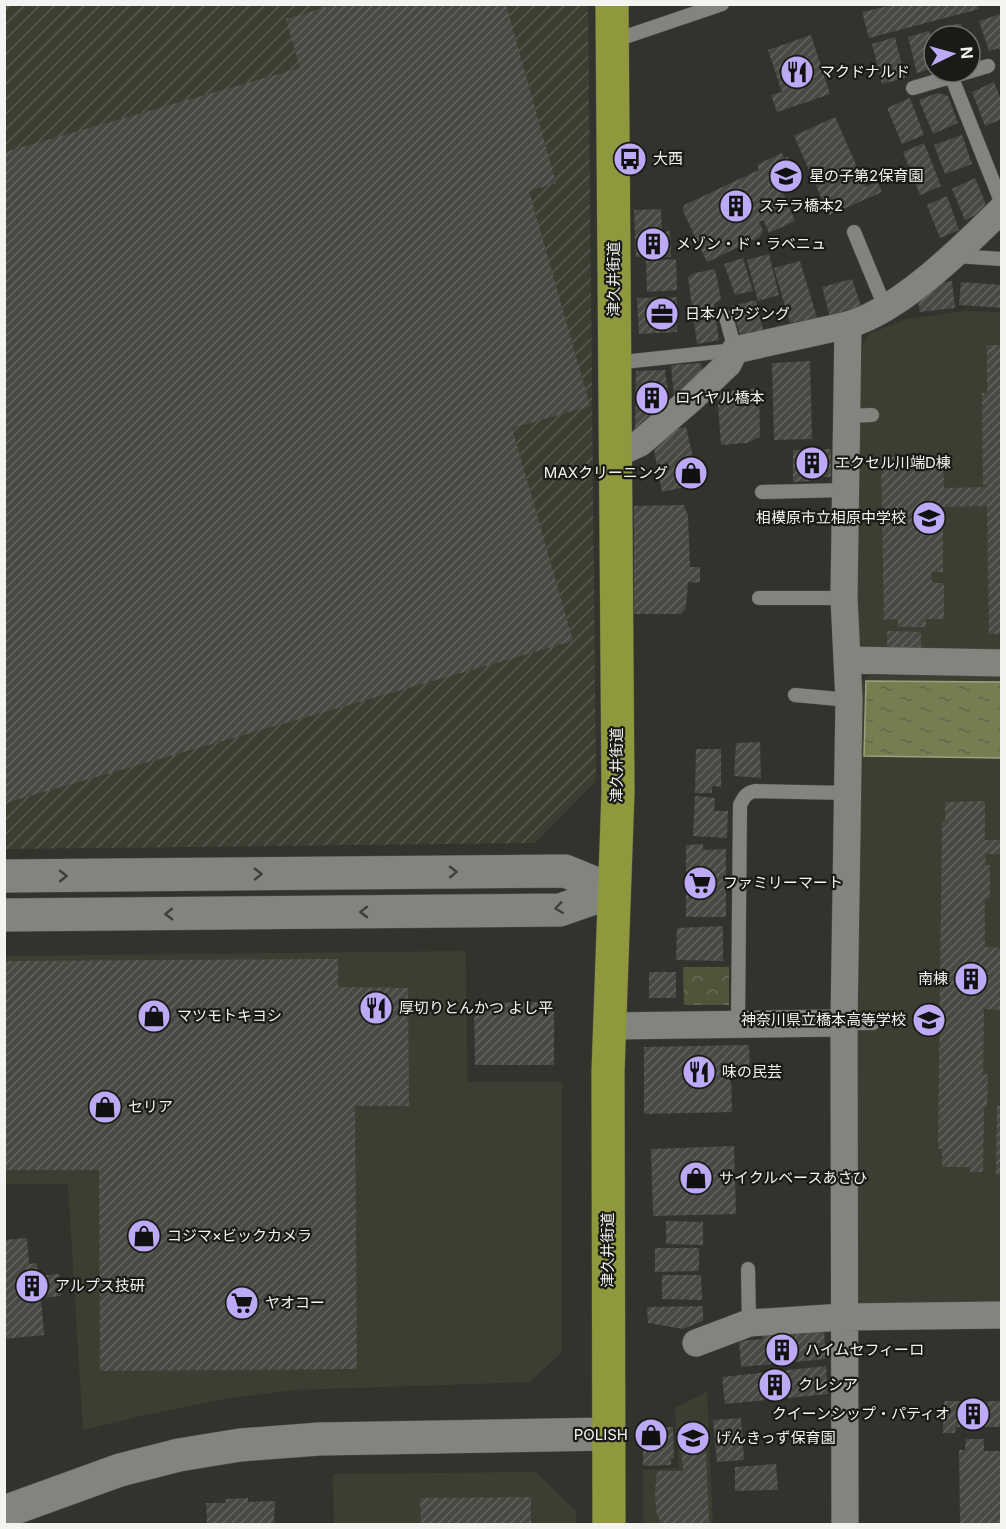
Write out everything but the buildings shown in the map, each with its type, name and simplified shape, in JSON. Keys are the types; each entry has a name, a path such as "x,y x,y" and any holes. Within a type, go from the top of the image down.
{"highway":[{"name":"津久井街道","path":"609,1524 609,1026 618,792 614,455 616,16"}],"street":[{"path":"614,455 640,443 682,407 728,364 735,350 848,326 866,319 955,256 1002,206"},
{"path":"845,1524 844,1023 849,700 844,598 846,490 859,416 848,326"},
{"path":"848,660 937,657 1002,663"},
{"path":"4,876 565,870 614,891"},
{"path":"4,915 560,910 614,891"},
{"path":"609,1026 844,1023"},
{"path":"696,1342 749,1323 843,1317 1002,1316"},
{"path":"4,1512 120,1470 179,1455 240,1445 319,1439 608,1434"}],"lane":[{"path":"616,16 722,4"},
{"path":"982,68 988,66"},
{"path":"913,88 929,84"},
{"path":"954,84 1002,206"},
{"path":"854,232 885,307"},
{"path":"955,256 1002,259"},
{"path":"614,363 735,350 726,317"},
{"path":"762,492 846,490"},
{"path":"759,598 844,598"},
{"path":"795,695 849,700"},
{"path":"738,1024 740,805 743,798 755,791 848,793"},
{"path":"844,1023 873,1023"},
{"path":"748,1269 749,1323"}],"shaded area":[{"path":"4,5 588,5 596,781 535,843 5,849"},
{"name":"相模原市立相原中学校","path":"964,311 1001,312 1001,652 867,650 857,639 860,370 863,344 869,334 906,319"},
{"name":"神奈川県立橋本高等学校","path":"870,675 1001,676 1001,1306 869,1308 856,1298 857,958 862,681"},
{"path":"466,951 467,1082 562,1082 562,1352 530,1382 295,1390 224,1399 83,1430 68,1184 5,1184 4,956"},
{"name":"げんきっず保育園","path":"707,1392 713,1524 643,1524 643,1470 679,1468 675,1408"},
{"path":"536,1472 576,1511 576,1524 334,1524 333,1474"}],"green space":[{"path":"683,967 729,967 729,1005 684,1005"}],"water":[{"path":"866,681 1001,682 1001,758 864,756"}],"place":[{"name":"マクドナルド","path":"797,72"},
{"name":"大西","path":"630,159"},
{"name":"星の子第2保育園","path":"786,176"},
{"name":"ステラ橋本2","path":"736,206"},
{"name":"メゾン・ド・ラベニュ","path":"653,244"},
{"name":"日本ハウジング","path":"662,314"},
{"name":"ロイヤル橋本","path":"652,398"},
{"name":"エクセル川端D棟","path":"812,463"},
{"name":"MAXクリーニング","path":"691,473"},
{"name":"相模原市立相原中学校","path":"929,518"},
{"name":"ファミリーマート","path":"700,883"},
{"name":"南棟","path":"971,979"},
{"name":"厚切りとんかつ よし平","path":"376,1008"},
{"name":"マツモトキヨシ","path":"154,1016"},
{"name":"神奈川県立橋本高等学校","path":"929,1020"},
{"name":"味の民芸","path":"699,1072"},
{"name":"セリア","path":"105,1107"},
{"name":"サイクルベースあさひ","path":"696,1178"},
{"name":"コジマ×ビックカメラ","path":"144,1236"},
{"name":"アルプス技研","path":"32,1286"},
{"name":"ヤオコー","path":"242,1303"},
{"name":"ハイムセフィーロ","path":"782,1350"},
{"name":"クレシア","path":"775,1385"},
{"name":"クイーンシップ・パティオ","path":"973,1414"},
{"name":"POLISH","path":"651,1435"},
{"name":"げんきっず保育園","path":"693,1438"}]}
